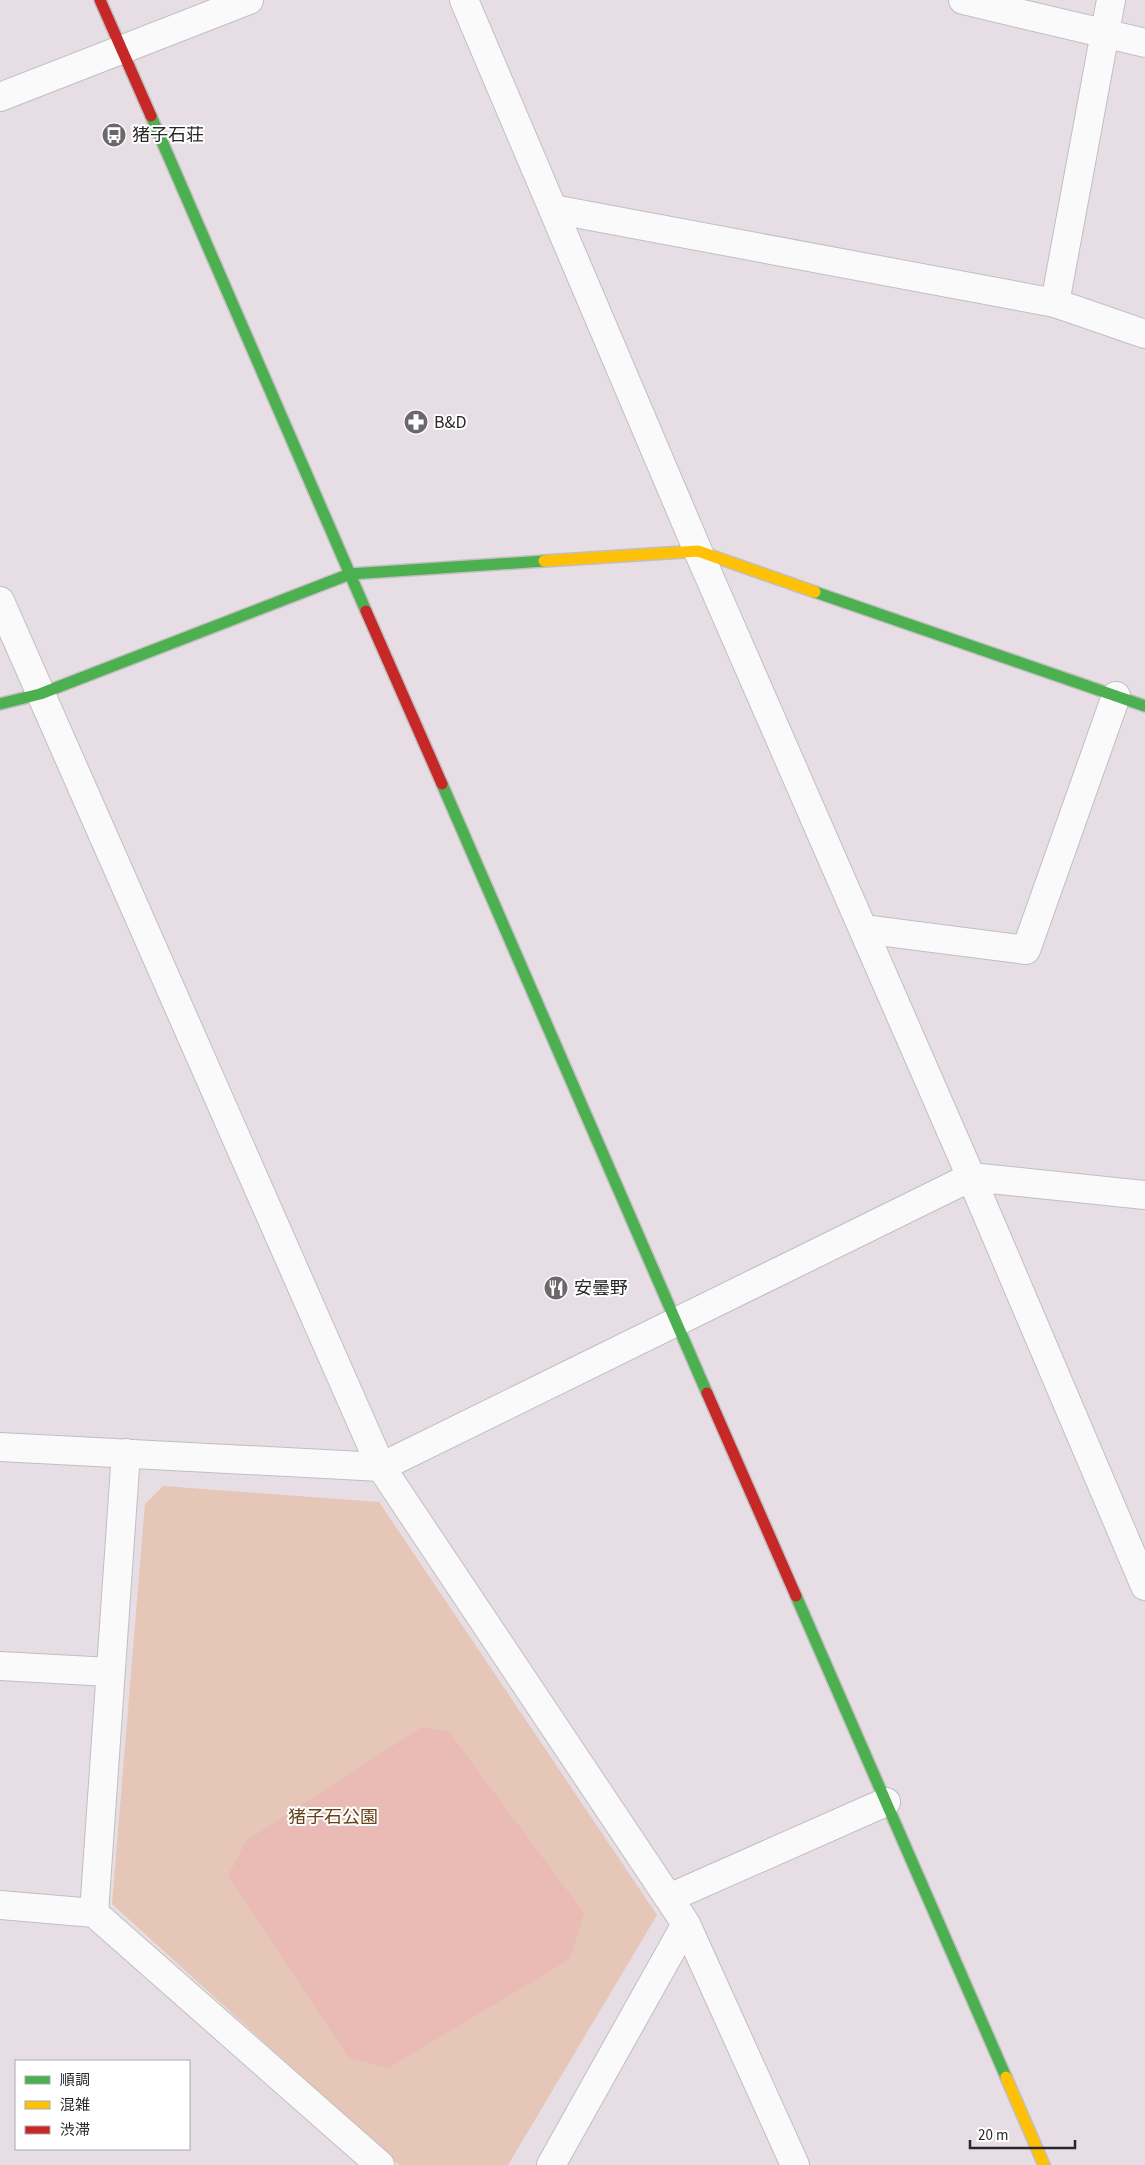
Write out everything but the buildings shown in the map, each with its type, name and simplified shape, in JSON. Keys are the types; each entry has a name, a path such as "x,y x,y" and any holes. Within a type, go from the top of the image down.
{"street":[{"path":"100,0 1044,2165"},
{"path":"0,97 249,0"},
{"path":"464,0 698,551 863,929 1145,1586"},
{"path":"963,0 1145,43"},
{"path":"1055,303 1110,0"},
{"path":"553,209 1055,303 1145,334"},
{"path":"0,704 40,694 350,574 698,551 1145,706"},
{"path":"0,601 381,1468 686,1924 795,2165"},
{"path":"863,929 1026,950 1116,696"},
{"path":"0,1447 381,1468 970,1177 1145,1194"},
{"path":"94,1913 126,1453"},
{"path":"0,1666 110,1672"},
{"path":"669,1898 886,1802"},
{"path":"0,1905 94,1913 380,2165"},
{"path":"552,2165 686,1924"}],"green space":[{"name":"猪子石公園","path":"163,1486 379,1502 657,1915 508,2165 399,2165 112,1904 145,1504"},
{"path":"422,1727 449,1732 584,1913 570,1959 388,2068 348,2057 228,1876 246,1841"}],"traffic: fast":[{"path":"151,116 366,611"},
{"path":"0,704 40,694 350,574 544,561"},
{"path":"815,592 1145,706"},
{"path":"442,784 707,1393"},
{"path":"796,1596 1006,2077"}],"traffic: slow":[{"path":"544,561 698,551 815,592"},
{"path":"1006,2077 1044,2165"}],"traffic: jam":[{"path":"100,0 151,116"},
{"path":"366,611 442,784"},
{"path":"707,1393 796,1596"}],"place":[{"name":"猪子石荘","path":"114,135"},
{"name":"B&D","path":"416,422"},
{"name":"安曇野","path":"556,1288"}]}
